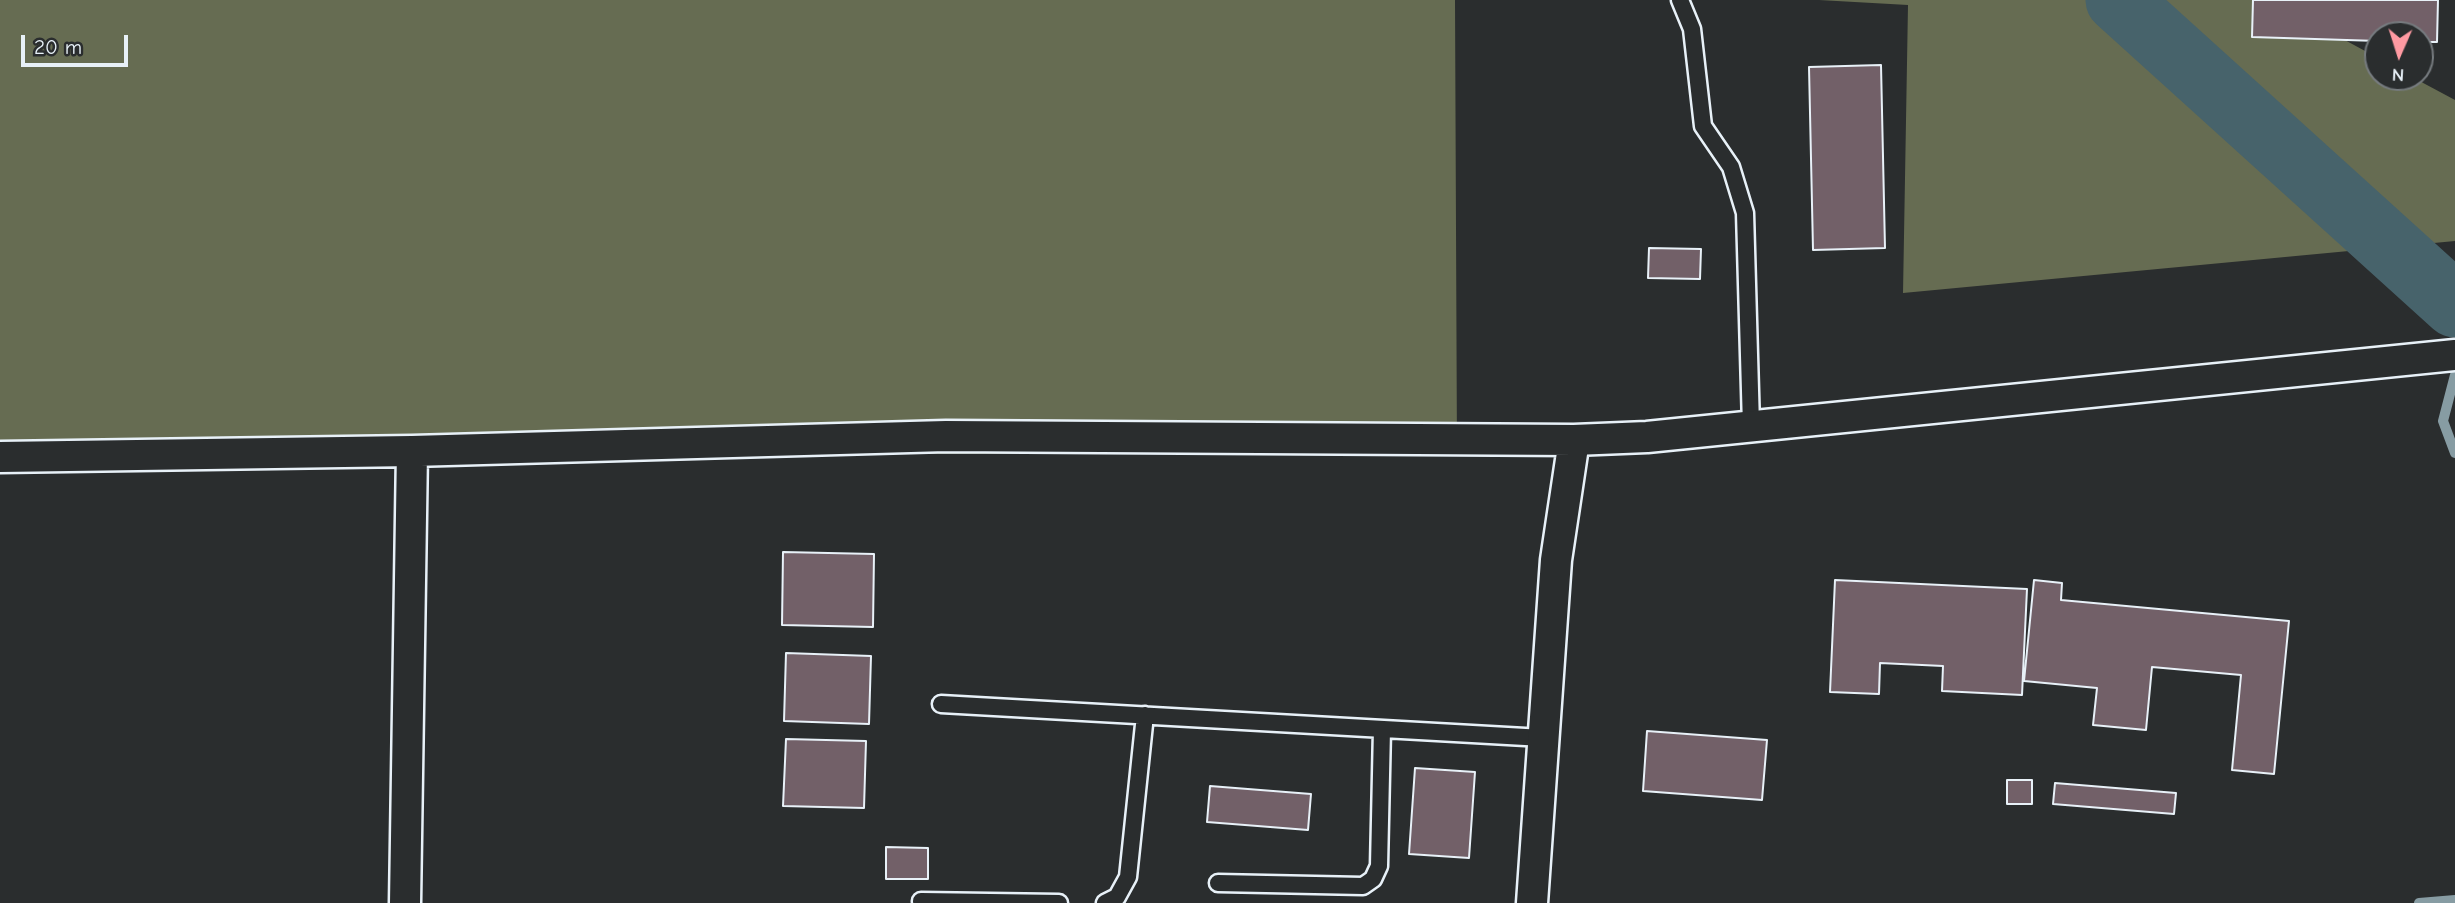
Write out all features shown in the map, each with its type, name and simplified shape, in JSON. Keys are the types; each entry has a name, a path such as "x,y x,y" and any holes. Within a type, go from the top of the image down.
{"street":[{"path":"0,457 412,451 946,436 1574,440 1647,437 2455,355"},
{"path":"1532,903 1556,560 1574,440"},
{"path":"405,903 412,451"}],"lane":[{"path":"1680,0 1692,29 1703,126 1731,167 1745,212 1751,426"},
{"path":"941,704 1543,738"},
{"path":"1105,903 1117,897 1128,877 1145,715"},
{"path":"1218,883 1363,886 1373,879 1378,866 1382,729"},
{"path":"921,901 1059,903"}],"green space":[{"path":"0,0 1455,0 1457,454 0,454"},
{"path":"1819,0 2271,0 2364,50 2364,91 2434,91 2434,89 2455,100 2455,241 1903,293 1908,5"}],"building":[{"path":"2253,0 2438,0 2437,42 2434,42 2434,21 2364,21 2364,41 2252,37"},
{"path":"1881,65 1885,248 1813,250 1809,67"},
{"path":"1649,248 1701,249 1700,279 1648,278"},
{"path":"783,552 874,554 873,627 782,625"},
{"path":"1835,580 2027,589 2022,695 1942,691 1943,666 1880,663 1879,694 1830,692"},
{"path":"2034,580 2062,583 2061,600 2289,621 2274,774 2232,770 2241,675 2152,667 2146,730 2093,725 2097,688 2024,681"},
{"path":"786,653 871,656 869,724 784,721"},
{"path":"1647,731 1767,740 1762,800 1643,791"},
{"path":"786,739 866,741 864,808 783,806"},
{"path":"1415,768 1475,772 1469,858 1409,854"},
{"path":"2007,780 2032,780 2032,804 2007,804"},
{"path":"2055,783 2176,793 2174,814 2053,804"},
{"path":"1210,786 1311,794 1308,830 1207,822"},
{"path":"886,847 928,848 928,879 886,879"}],"waterway":[{"path":"2118,0 2455,305"},
{"path":"2455,375 2443,421 2455,453"},
{"path":"2419,903 2455,900"}]}
